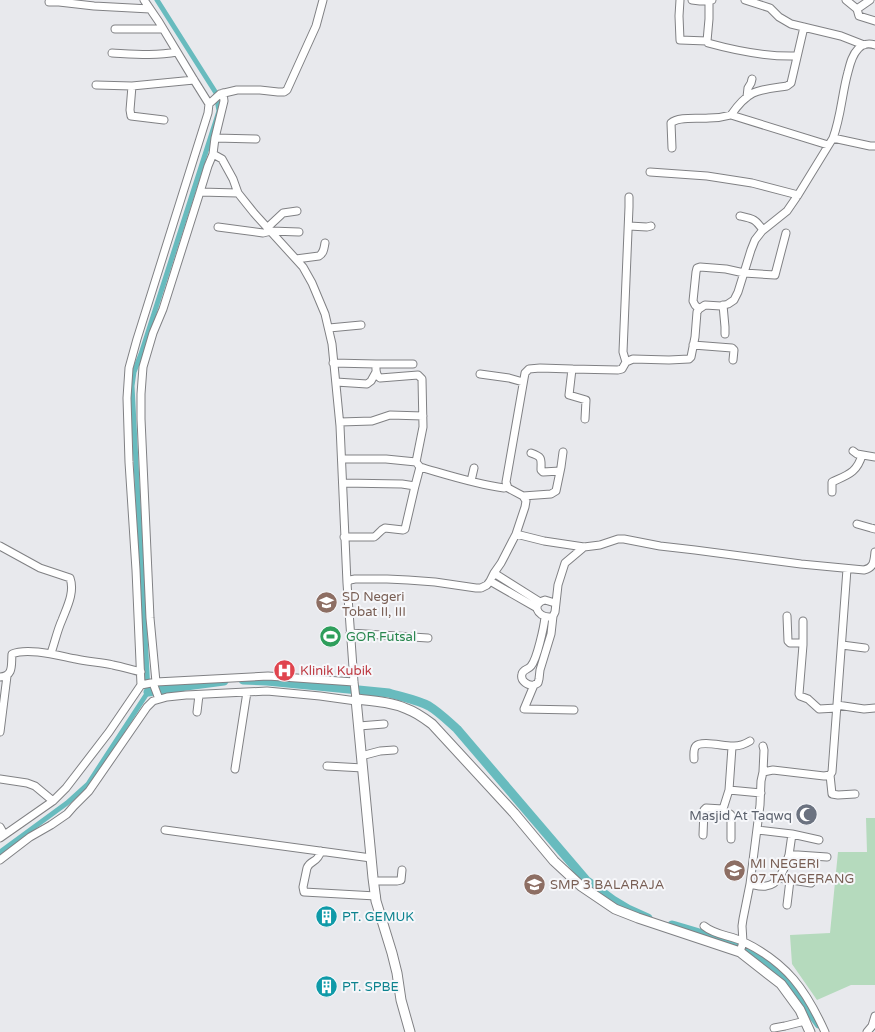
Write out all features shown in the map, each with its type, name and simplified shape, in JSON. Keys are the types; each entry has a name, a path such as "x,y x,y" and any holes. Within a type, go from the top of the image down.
{"main road":[{"path":"410,1032 401,1000 397,973 382,921 373,881 356,699 396,705 418,714 432,724 514,814 554,861 581,886 615,909 638,918 742,947 780,984 800,1010 810,1032"}],"street":[{"path":"144,0 210,103"},
{"path":"159,697 141,672 137,578 129,462 127,398 129,368 210,103 222,94 237,90 284,92 288,90 316,26 324,0"},
{"path":"680,0 680,40 707,41 708,43 733,49 779,56 797,56"},
{"path":"692,0 711,0 707,41"},
{"path":"745,0 761,2 790,24 841,36 864,45"},
{"path":"846,0 857,9 859,16 875,21"},
{"path":"857,9 870,0"},
{"path":"49,2 150,9"},
{"path":"731,115 739,104 753,92 787,86 791,83 804,27"},
{"path":"115,29 163,29"},
{"path":"563,452 556,491 554,493 524,496 507,486 506,479 525,373 529,369 540,368 618,370 622,368 626,362 633,359 689,359 691,357 697,312 705,305 723,305 734,300 755,240 764,230 787,211 833,138 852,57 858,49 864,45 875,45"},
{"path":"112,53 168,54 177,52"},
{"path":"747,97 748,88 752,79"},
{"path":"96,85 132,86 194,80"},
{"path":"132,86 131,116 164,120"},
{"path":"0,826 2,836 53,801 66,788 94,750 150,684 150,618 141,419 143,367 213,154 215,138 224,101 222,94"},
{"path":"672,148 672,121 731,115 828,144"},
{"path":"215,138 256,140"},
{"path":"833,138 875,146"},
{"path":"0,860 30,837 66,814 89,790 148,707 159,697 267,691 356,699 346,583 340,422 332,344 325,314 312,282 303,267 238,193 233,179 222,159 213,154"},
{"path":"650,172 707,176 752,183 798,195"},
{"path":"200,192 238,193"},
{"path":"626,362 623,352 629,197"},
{"path":"218,227 263,233 270,229 283,213 297,211"},
{"path":"740,216 753,219 764,230"},
{"path":"629,226 651,226"},
{"path":"270,229 299,232"},
{"path":"699,309 693,301 697,268 726,269 744,273 776,275 786,233"},
{"path":"296,259 319,256 324,250 325,243"},
{"path":"723,305 725,327 724,334"},
{"path":"328,328 361,325"},
{"path":"693,345 733,348 733,360"},
{"path":"333,363 413,364"},
{"path":"336,382 368,384 376,372 376,364"},
{"path":"572,369 569,395 586,400 585,419"},
{"path":"344,537 374,537 385,528 405,529 415,486 423,427 422,380 418,375 380,378 376,372"},
{"path":"480,374 502,376 523,382"},
{"path":"340,422 372,421 390,415 423,416"},
{"path":"853,451 857,454 875,457"},
{"path":"531,453 539,456 541,459 541,470 543,472 560,471"},
{"path":"832,492 832,482 855,470 862,455"},
{"path":"342,459 386,459 418,464 471,481 504,488 507,486"},
{"path":"471,481 474,468"},
{"path":"343,483 402,484 415,486"},
{"path":"346,583 355,579 387,579 435,582 481,588 487,585 490,581 516,534 525,507 526,501 524,496"},
{"path":"856,524 875,529"},
{"path":"516,534 544,541 584,546 600,545 618,539 624,539 660,546 801,564 864,570 872,567 875,552"},
{"path":"0,546 40,568 70,578 72,585 69,606 62,620 51,653"},
{"path":"574,710 524,709 534,685 538,683 553,616 556,609 555,603 558,585 565,563 584,546"},
{"path":"847,569 832,772 830,775 832,794 855,794"},
{"path":"494,573 538,605"},
{"path":"490,581 538,605"},
{"path":"538,605 545,600 555,603"},
{"path":"538,605 538,613 545,617 553,616"},
{"path":"787,616 788,641 790,643 803,643"},
{"path":"534,685 532,686 523,681 522,674 530,667 537,652 545,617"},
{"path":"803,621 803,643 798,691 800,696 808,699 819,709 837,707 864,709 875,708"},
{"path":"350,633 428,638"},
{"path":"842,645 865,648"},
{"path":"0,732 4,676 11,669 12,654 14,653 51,653 78,660 113,665 141,672"},
{"path":"530,667 540,670"},
{"path":"150,684 268,676 354,684"},
{"path":"235,769 247,692"},
{"path":"197,712 198,695"},
{"path":"359,726 384,724"},
{"path":"694,759 695,748 697,745 703,744 732,747 750,742"},
{"path":"742,947 742,926 750,884 760,805 763,772 763,746"},
{"path":"723,809 728,790 732,747"},
{"path":"362,756 380,751 394,750"},
{"path":"327,766 363,768"},
{"path":"763,772 773,770 824,776 830,775"},
{"path":"0,779 27,783 35,786 53,801"},
{"path":"728,790 761,794"},
{"path":"703,836 704,808 723,809 725,813 731,815 728,822 731,839"},
{"path":"165,830 371,858"},
{"path":"757,830 792,834 819,840"},
{"path":"750,884 767,886 772,885 779,878 790,855 792,834"},
{"path":"321,851 317,860 308,865 304,892 376,896"},
{"path":"790,855 827,857"},
{"path":"373,881 397,882 401,880 402,870"},
{"path":"779,878 811,883"},
{"path":"787,905 790,880"},
{"path":"704,926 718,934 734,938 742,947 761,951 790,974 802,988 825,1032"},
{"path":"868,1032 872,1026 875,1016"},
{"path":"774,1028 805,1021"}],"green space":[{"path":"866,818 875,818 875,985 851,985 817,1000 792,964 790,935 830,933 838,852 867,852"}],"waterway":[{"path":"0,852 67,803 88,784 148,692 132,386 134,372 219,111 216,93 157,0"},
{"path":"243,680 389,693 415,700 429,706 457,729 586,880 613,900 648,918"},
{"path":"148,692 224,681"},
{"path":"672,925 716,938 758,957 771,966 787,981 819,1024"}],"place":[{"name":"SD Negeri Tobat II, III","path":"327,603"},
{"name":"GOR Futsal","path":"330,636"},
{"name":"Klinik Kubik","path":"284,670"},
{"name":"Masjid At Taqwq","path":"807,815"},
{"name":"MI NEGERI 07 TANGERANG","path":"734,870"},
{"name":"SMP 3 BALARAJA","path":"535,884"},
{"name":"PT. GEMUK","path":"326,916"},
{"name":"PT. SPBE","path":"327,986"}]}
